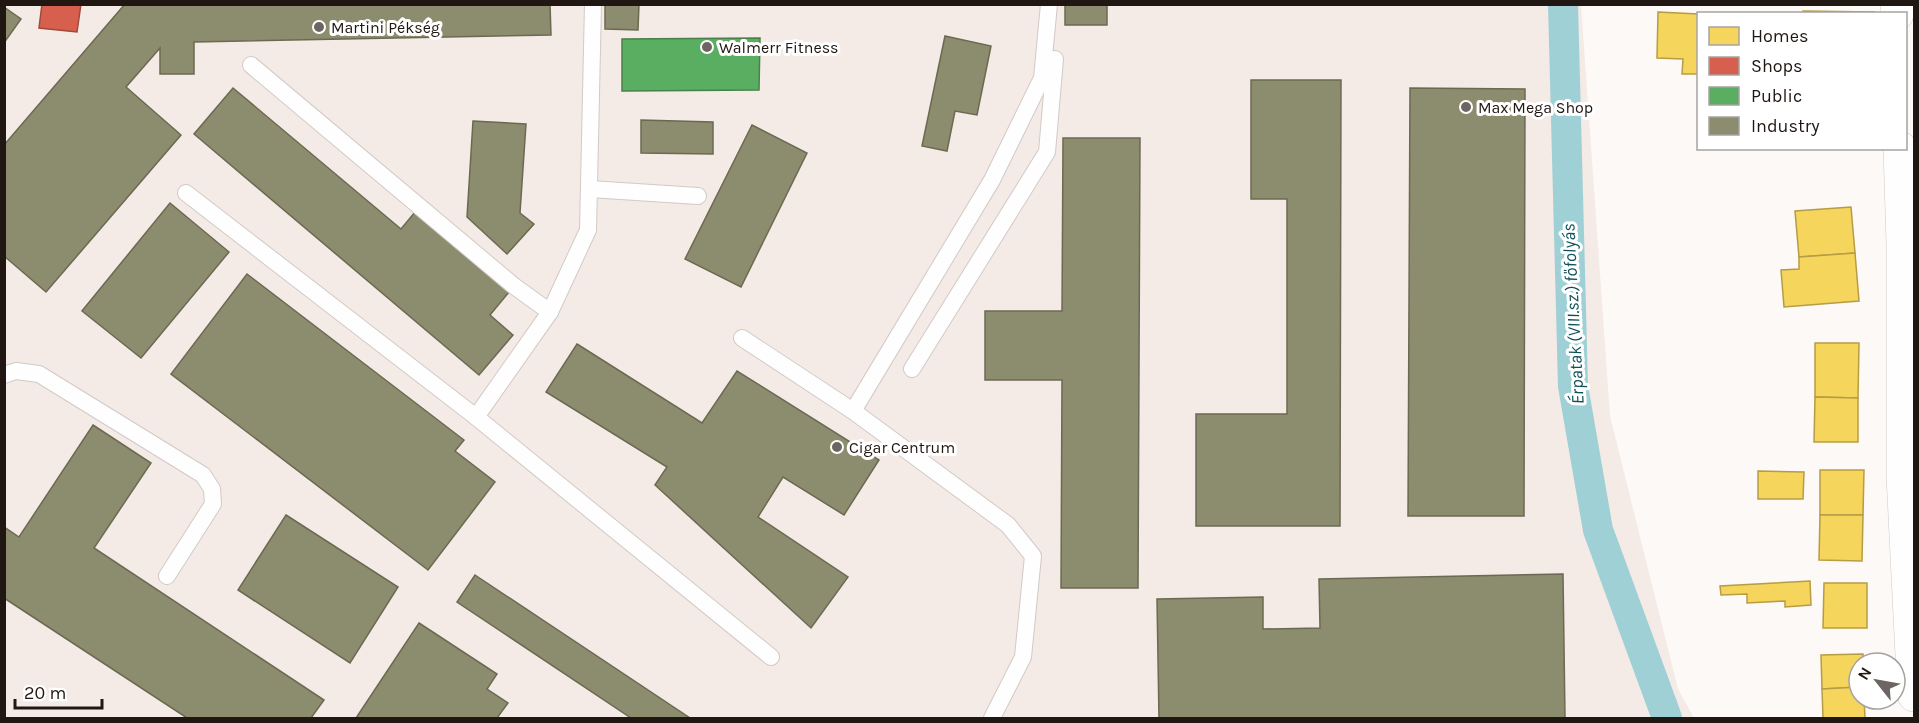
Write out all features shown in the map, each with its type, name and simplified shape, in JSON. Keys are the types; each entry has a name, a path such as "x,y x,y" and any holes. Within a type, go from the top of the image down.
{"street":[{"path":"1900,150 1909,250 1903,475 1914,695"}],"lane":[{"path":"476,417 550,312 588,230 593,4"},
{"path":"853,411 992,180 1042,78 1049,4"},
{"path":"912,369 1047,152 1058,4"},
{"path":"251,65 514,286 550,312"},
{"path":"590,189 698,196"},
{"path":"186,193 476,417 771,657"},
{"path":"742,338 853,411 1008,525 1033,556 1023,657 992,718"},
{"path":"4,375 16,371 39,374 203,475 212,489 213,504 167,576"}],"shaded area":[{"path":"4,5 1581,5 1610,416 1678,689 1694,718 5,718"}],"building: Homes":[{"path":"1803,11 1874,12 1803,12"},
{"path":"1658,12 1697,14 1697,74 1682,74 1683,59 1657,58"},
{"path":"1851,207 1855,253 1799,257 1795,211"},
{"path":"1855,253 1859,301 1784,307 1781,270 1799,269 1799,257"},
{"path":"1815,343 1859,343 1858,398 1815,397"},
{"path":"1815,397 1858,398 1858,442 1814,442"},
{"path":"1820,470 1864,470 1863,515 1820,515"},
{"path":"1758,471 1804,472 1803,499 1758,499"},
{"path":"1820,515 1863,515 1862,561 1819,560"},
{"path":"1810,581 1811,605 1785,607 1785,601 1747,603 1747,594 1721,595 1720,586"},
{"path":"1824,583 1867,583 1867,628 1823,628"},
{"path":"1847,654 1847,688 1822,689 1821,655"},
{"path":"1847,688 1847,711 1865,711 1865,718 1823,718 1822,689"}],"building: Shops":[{"path":"42,4 81,4 77,32 39,28"}],"building: Public":[{"path":"760,38 759,90 622,91 622,39"}],"building: Industry":[{"path":"125,4 550,4 551,35 194,42 194,74 160,74 160,48 126,87 181,135 46,292 4,256 4,145"},
{"path":"605,4 639,4 638,30 605,29"},
{"path":"1065,4 1107,4 1107,25 1065,25"},
{"path":"4,7 21,19 4,43"},
{"path":"945,36 991,46 977,115 955,111 947,151 922,146"},
{"path":"1251,80 1341,80 1340,526 1196,526 1196,414 1287,414 1287,199 1251,199"},
{"path":"233,88 401,229 420,206 514,286 490,315 513,335 479,375 194,134"},
{"path":"1410,88 1525,89 1524,516 1408,516"},
{"path":"641,120 713,122 713,154 641,153"},
{"path":"473,121 526,124 520,213 534,224 507,254 467,217"},
{"path":"752,125 807,153 741,287 685,259"},
{"path":"1063,138 1140,138 1138,588 1061,588 1062,380 985,380 985,311 1062,311"},
{"path":"170,203 229,252 141,358 82,311"},
{"path":"247,274 464,440 455,451 495,482 428,570 171,374"},
{"path":"577,344 702,423 737,371 879,460 844,515 783,477 758,517 848,577 811,628 655,485 667,467 546,392"},
{"path":"93,425 151,463 94,548 324,700 311,718 187,718 4,598 4,527 19,537"},
{"path":"286,515 398,587 350,663 238,590"},
{"path":"1563,574 1565,718 1159,718 1157,599 1263,597 1263,629 1320,628 1319,579"},
{"path":"475,575 690,718 631,718 457,602"},
{"path":"419,623 497,674 487,689 508,703 497,718 356,718"}],"waterway":[{"name":"Érpatak (VIII.sz.) főfolyás","path":"1563,4 1573,386 1598,530 1667,718"}],"place":[{"name":"Martini Pékség","path":"319,27"},
{"name":"Walmerr Fitness","path":"707,47"},
{"name":"Max Mega Shop","path":"1466,107"},
{"name":"Cigar Centrum","path":"837,447"}]}
